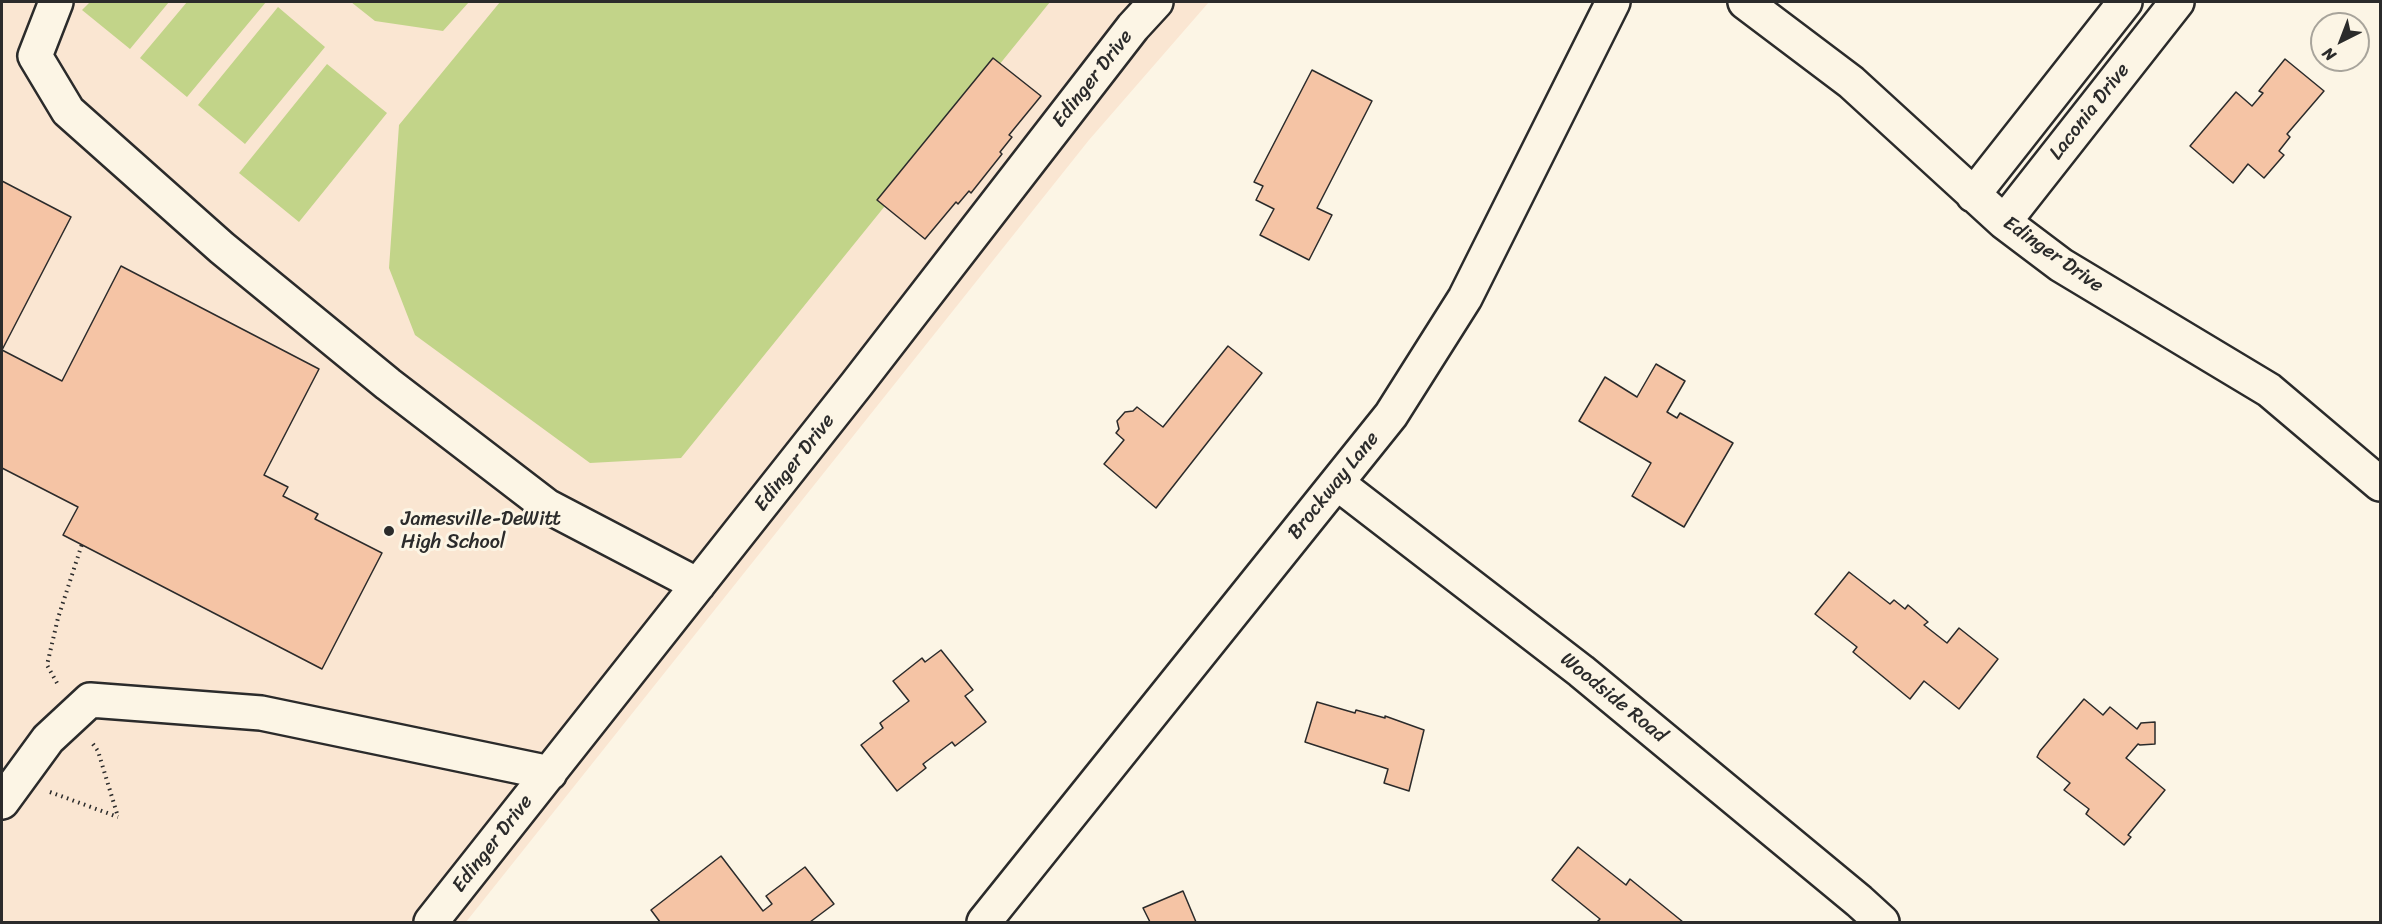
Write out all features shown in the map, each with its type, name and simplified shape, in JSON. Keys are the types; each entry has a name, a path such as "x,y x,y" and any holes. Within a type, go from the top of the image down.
{"street":[{"path":"56,2 35,56 68,111 222,248 388,384 547,506 698,585"},
{"name":"Edinger Drive","path":"431,922 856,385 1133,27 1156,2"},
{"name":"Brockway Lane","path":"984,922 1391,415 1465,298 1613,2"},
{"name":"Edinger Drive","path":"1745,2 1851,82 2004,222 2061,265 2269,390 2380,484"},
{"name":"Laconia Drive","path":"1973,195 2125,2"},
{"name":"Laconia Drive","path":"2004,222 2177,2"},
{"name":"Woodside Road","path":"1337,483 1581,671 1882,922"},
{"path":"9,791 48,739 90,700 261,713 550,773"}],"path":[{"path":"9,791 118,817"}],"shaded area":[{"name":"Jamesville-DeWitt High School","path":"2,2 1209,2 1089,140 466,922 2,922"}],"green space":[{"path":"90,2 169,2 130,49 82,10"},
{"path":"187,2 266,2 187,97 140,58"},
{"path":"351,2 469,2 443,31 375,21"},
{"path":"500,2 1050,2 681,458 590,463 415,335 389,268 399,125"},
{"path":"278,7 325,47 245,144 198,105"},
{"path":"327,64 387,113 299,222 239,173"}],"building":[{"path":"993,58 1041,96 1009,135 1012,137 1000,152 1002,154 971,193 969,191 958,204 956,202 925,239 877,200"},
{"path":"2285,59 2324,91 2287,134 2290,137 2279,151 2284,155 2264,178 2248,164 2233,183 2190,146 2236,92 2252,106 2263,93 2259,91"},
{"path":"1312,70 1372,101 1317,208 1332,215 1309,260 1260,235 1274,209 1256,200 1263,186 1254,182"},
{"path":"2,181 71,217 2,350"},
{"path":"121,266 319,369 264,475 288,487 283,496 318,514 315,519 382,553 322,669 63,535 78,507 2,468 2,350 62,381"},
{"path":"1228,346 1262,373 1156,508 1104,464 1124,440 1116,433 1119,429 1117,421 1125,412 1133,411 1137,407 1163,427"},
{"path":"1656,364 1685,381 1667,412 1677,418 1680,413 1733,443 1684,527 1632,496 1651,463 1579,421 1605,377 1637,397"},
{"path":"1849,572 1890,604 1894,600 1905,609 1908,605 1928,622 1924,625 1947,643 1959,628 1998,659 1959,709 1924,681 1910,699 1853,652 1857,647 1815,614"},
{"path":"941,650 973,690 965,696 986,722 955,746 952,742 923,764 926,768 897,791 861,745 883,728 880,723 909,701 893,681 922,658 925,662"},
{"path":"2084,699 2103,715 2110,707 2137,729 2141,723 2155,722 2155,744 2138,744 2126,758 2165,790 2128,835 2131,837 2124,845 2086,814 2089,809 2064,790 2070,783 2037,757"},
{"path":"1317,702 1355,713 1356,710 1385,718 1385,716 1424,730 1409,791 1384,783 1388,769 1305,742"},
{"path":"1578,847 1626,885 1630,879 1683,922 1597,922 1600,919 1552,880"},
{"path":"721,856 763,911 772,904 766,896 805,867 834,904 810,922 660,922 651,910"},
{"path":"1183,891 1196,922 1150,922 1143,908"}],"place":[{"name":"Jamesville-DeWitt High School","path":"389,531"}]}
